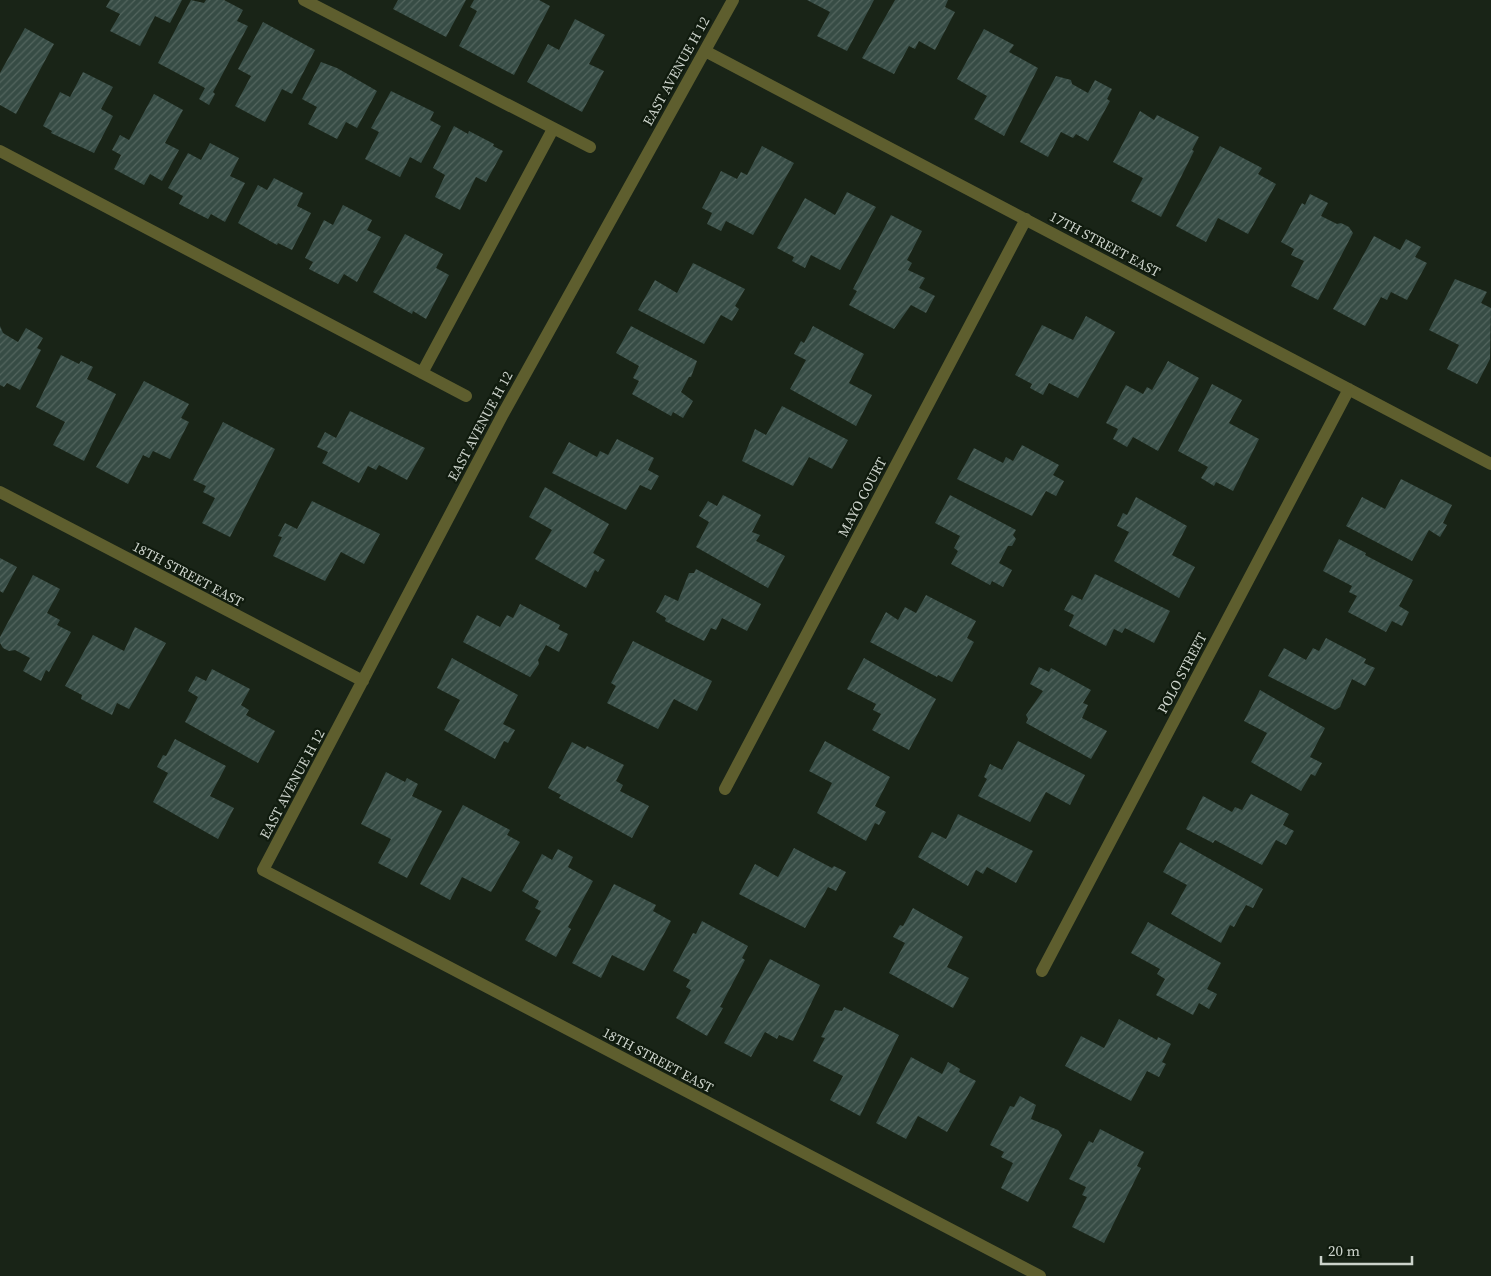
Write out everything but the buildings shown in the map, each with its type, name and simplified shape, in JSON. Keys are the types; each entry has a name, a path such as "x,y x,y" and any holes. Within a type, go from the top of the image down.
{"street":[{"path":"304,0 590,147"},
{"name":"EAST AVENUE H 12","path":"263,870 503,414 733,0"},
{"name":"17TH STREET EAST","path":"705,51 1491,464"},
{"path":"422,373 553,129"},
{"path":"0,151 466,396"},
{"name":"MAYO COURT","path":"725,789 1026,219"},
{"name":"POLO STREET","path":"1042,971 1348,389"},
{"name":"18TH STREET EAST","path":"0,492 363,681"},
{"name":"18TH STREET EAST","path":"263,870 1040,1276"}]}
